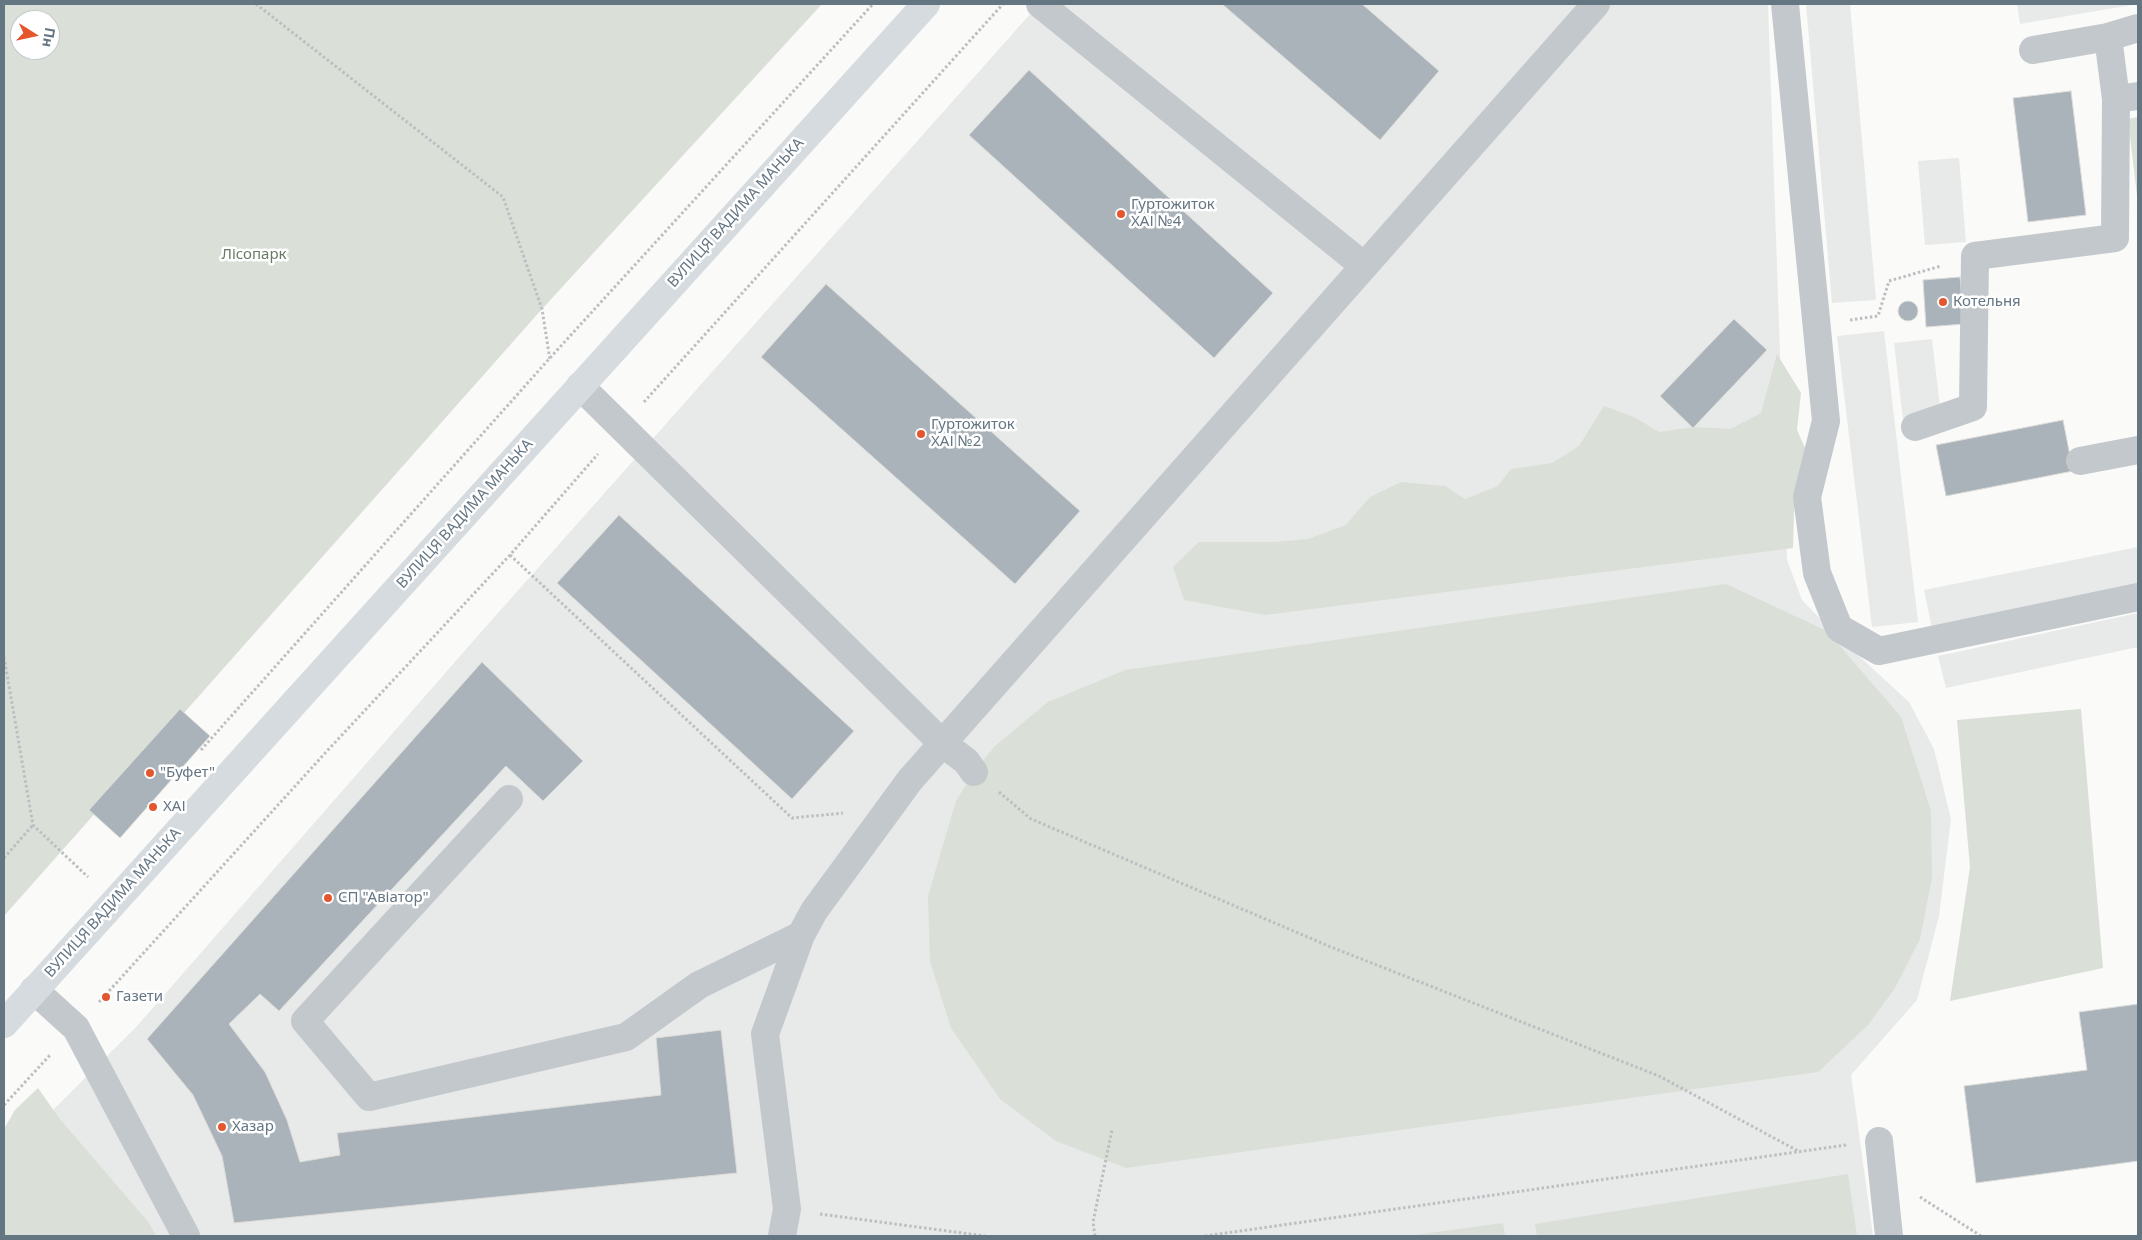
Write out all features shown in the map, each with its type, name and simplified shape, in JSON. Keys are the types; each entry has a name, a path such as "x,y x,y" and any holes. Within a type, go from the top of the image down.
{"main road":[{"name":"ВУЛИЦЯ ВАДИМА МАНЬКА","path":"4,1024 926,4"}],"lane":[{"path":"1040,4 1364,266"},
{"path":"782,1236 787,1209 765,1034 801,935 814,911 889,808 942,743 1596,4"},
{"path":"1786,4 1826,421 1807,497 1817,574 1839,628 1879,651 2138,597"},
{"path":"2033,50 2108,37 2138,28"},
{"path":"1915,427 1973,407 1975,256 2114,238 2127,97 2108,37"},
{"path":"580,386 942,743 966,761 974,772"},
{"path":"2080,461 2138,450"},
{"path":"509,799 305,1021 369,1097 626,1037 699,985 801,935"},
{"path":"34,990 76,1028 186,1236"},
{"path":"1879,1141 1889,1236"}],"path":[{"path":"256,4 503,197 542,309 549,360 580,386"},
{"path":"199,753 549,360 873,4"},
{"path":"4,1105 76,1028 144,950 510,556 622,426 1003,4"},
{"path":"1818,324 1878,316 1889,281 1975,256"},
{"path":"510,556 792,818 889,808"},
{"path":"4,657 34,825 88,877"},
{"path":"974,772 1031,819 1331,947 1659,1076 1800,1152"},
{"path":"4,858 34,825"},
{"path":"82,884 95,870"},
{"path":"1095,1236 1093,1222 1112,1130"},
{"path":"1205,1236 1879,1141"},
{"path":"1919,1197 1981,1236"},
{"path":"787,1209 985,1236"}],"shaded area":[{"path":"1039,4 1768,4 1787,560 1802,600 1834,633 1909,702 1934,749 1951,819 1939,916 1917,1000 1851,1075 1873,1236 4,1236 4,1159 137,1026 474,640"},
{"path":"1806,4 1850,4 1876,300 1832,303"},
{"path":"2017,4 2138,4 2020,24"},
{"path":"1959,158 1966,242 1925,245 1918,161"},
{"path":"1884,331 1918,622 1872,627 1837,336"},
{"path":"1932,339 1941,416 1903,420 1894,343"},
{"path":"2138,547 2138,587 1932,628 1924,590"},
{"path":"2138,613 2138,647 1946,688 1938,656"}],"green space":[{"name":"Лісопарк","path":"4,4 822,4 542,309 4,916"},
{"path":"2138,117 2138,204 2128,119"},
{"path":"1777,354 1801,393 1797,430 1806,450 1794,512 1793,548 1265,615 1184,600 1173,567 1199,542 1274,542 1308,539 1346,525 1370,497 1401,482 1445,486 1465,499 1498,486 1511,469 1552,463 1579,446 1604,406 1634,417 1659,432 1694,427 1730,429 1761,413"},
{"path":"1726,584 1827,631 1901,717 1931,811 1932,878 1920,939 1895,988 1868,1025 1818,1072 1126,1168 1056,1141 1000,1099 951,1028 930,961 928,896 956,801 974,772 995,746 1048,702 1125,670"},
{"path":"2081,709 2103,968 1950,1001 1970,867 1957,720"},
{"path":"38,1088 59,1118 149,1223 156,1236 4,1236 4,1129 15,1110"},
{"path":"1848,1174 1857,1236 1537,1236 1535,1224"},
{"path":"1503,1223 1505,1236 1408,1236"}],"building":[{"path":"1222,4 1362,4 1439,71 1380,140"},
{"name":"Гуртожиток ХАІ №4","path":"1029,70 1273,293 1214,358 969,135"},
{"path":"2071,91 2086,215 2028,222 2013,98"},
{"name":"Котельня","path":"1960,277 1964,324 1926,327 1923,280"},
{"name":"Гуртожиток ХАІ №2","path":"826,284 1080,511 1015,584 761,357"},
{"path":"1908,301 1915,304 1918,311 1915,318 1908,321 1901,318 1898,311 1901,304"},
{"path":"1734,319 1767,350 1693,428 1660,396"},
{"path":"2063,420 2073,471 1946,496 1936,445"},
{"path":"619,515 854,731 792,799 557,583"},
{"name":"СП \"Авіатор\"","path":"482,662 583,761 543,801 506,766 279,1011 260,994 229,1024 265,1072 287,1120 300,1162 340,1155 337,1133 661,1095 656,1038 721,1030 737,1173 234,1223 222,1156 193,1095 147,1039"},
{"name":"\"Буфет\"","path":"180,709 210,736 120,838 89,810"},
{"path":"2138,1004 2138,1161 1976,1183 1964,1086 2087,1070 2079,1012"}],"place":[{"name":"Гуртожиток ХАІ №4","path":"1121,214"},
{"name":"Котельня","path":"1943,302"},
{"name":"Гуртожиток ХАІ №2","path":"921,434"},
{"name":"\"Буфет\"","path":"150,773"},
{"name":"ХАІ","path":"153,807"},
{"name":"СП \"Авіатор\"","path":"328,898"},
{"name":"Газети","path":"106,997"},
{"name":"Хазар","path":"222,1127"}]}
